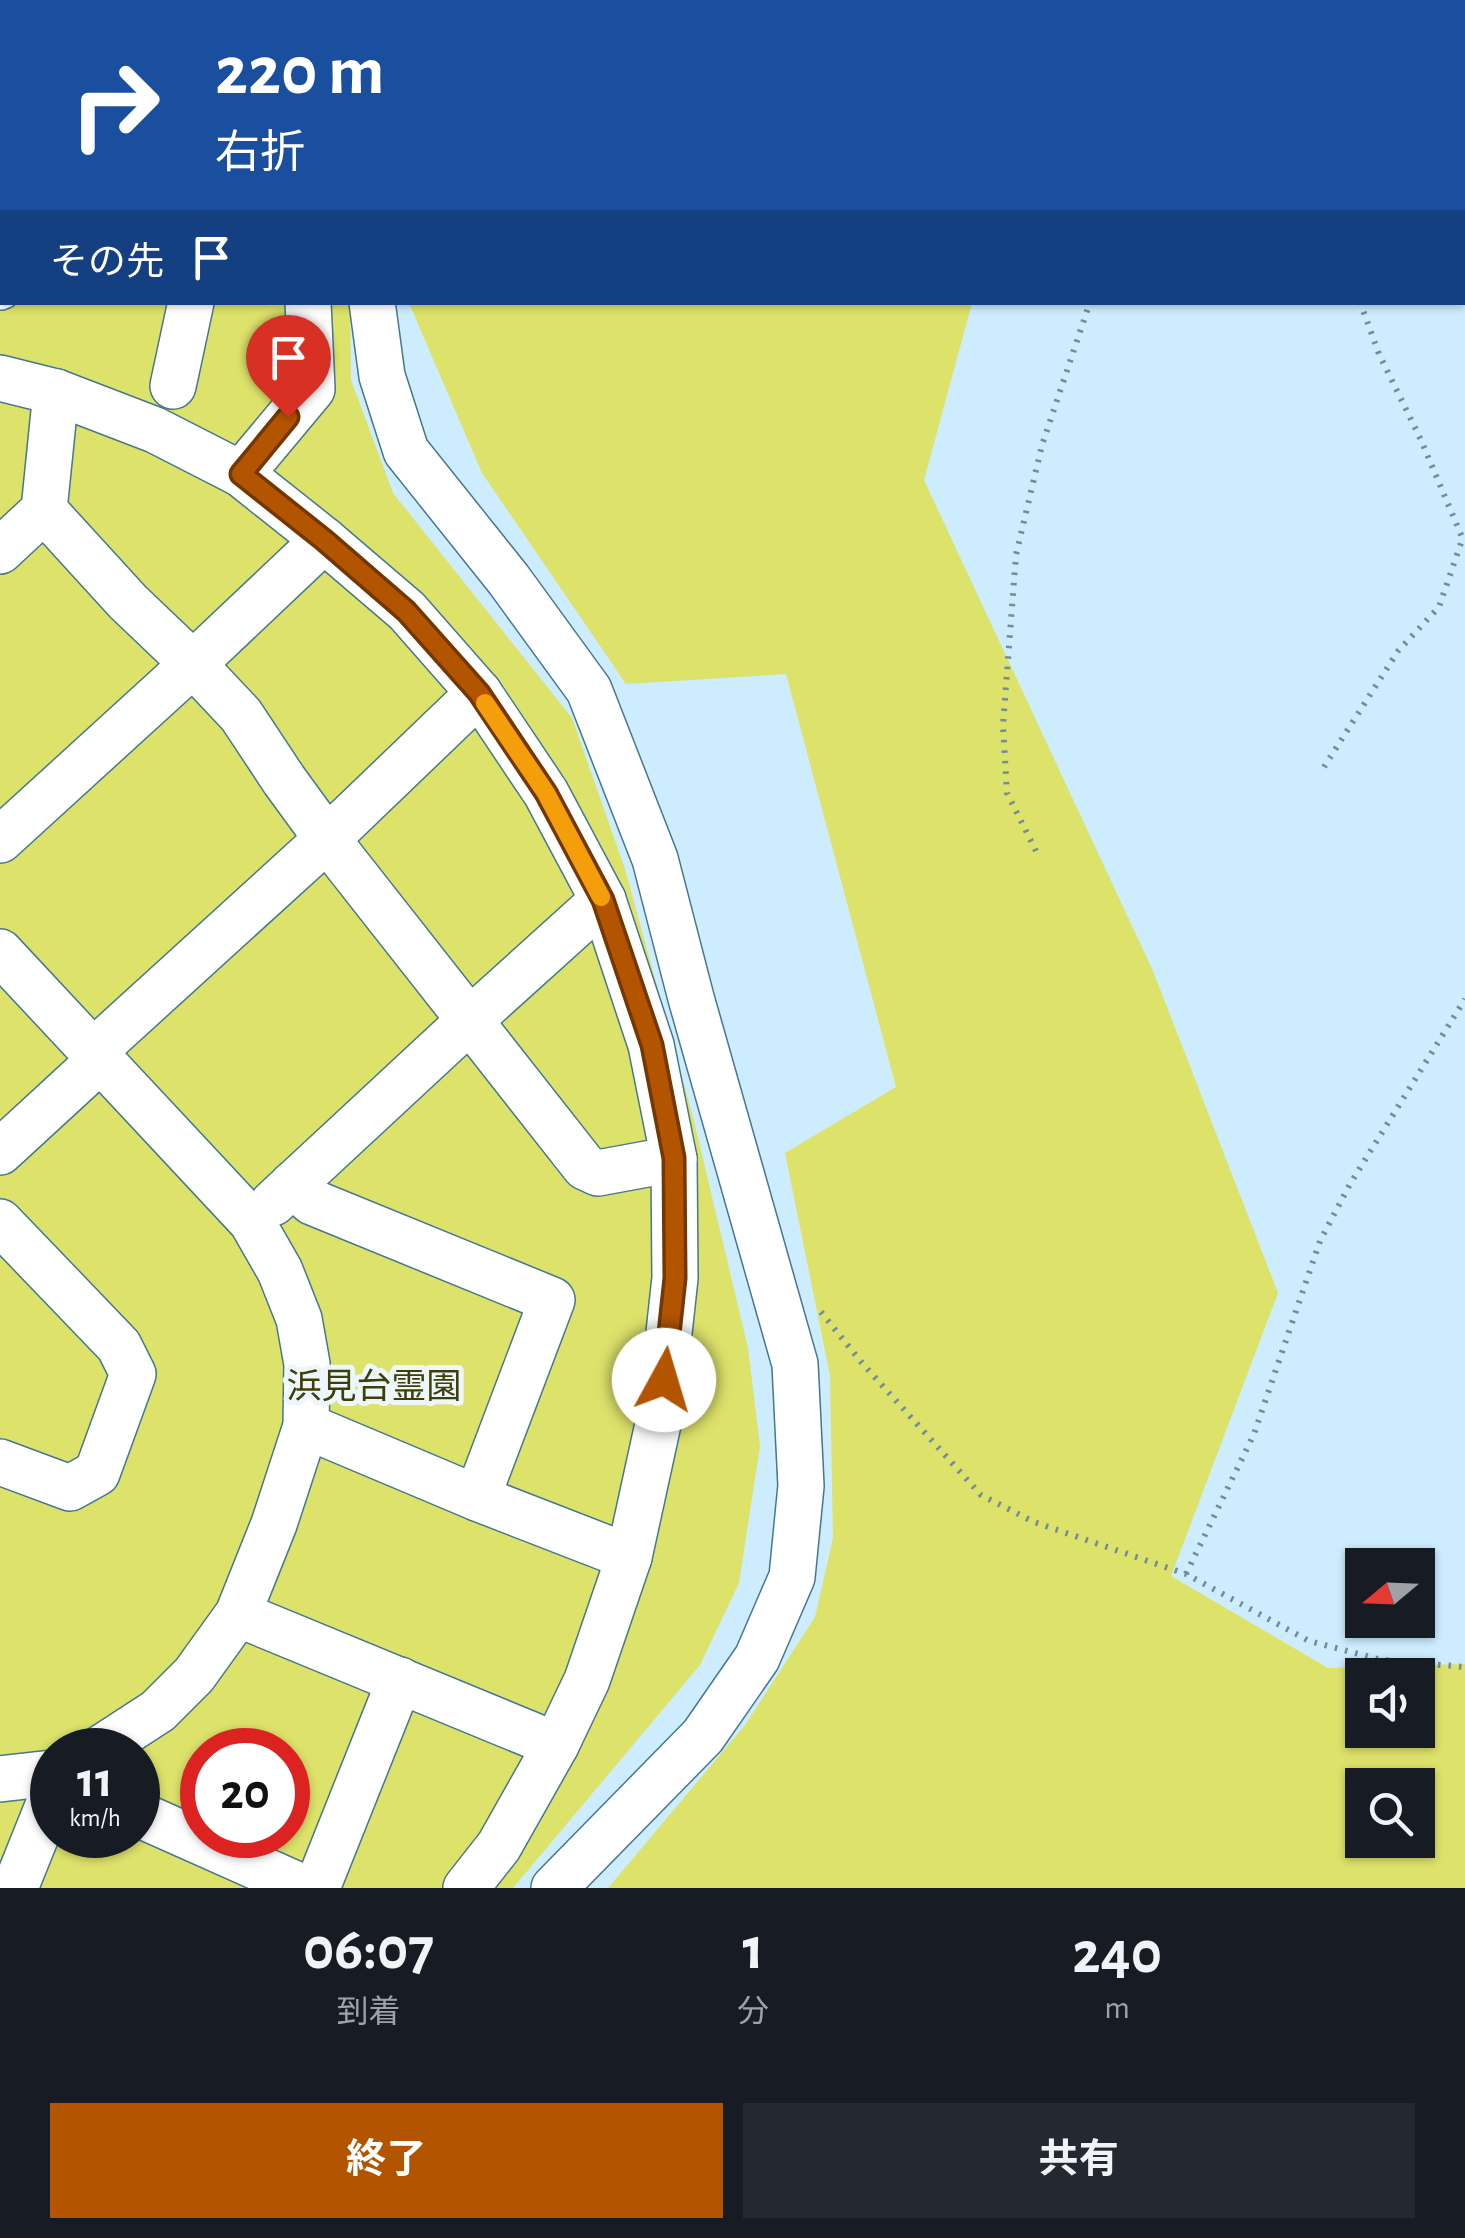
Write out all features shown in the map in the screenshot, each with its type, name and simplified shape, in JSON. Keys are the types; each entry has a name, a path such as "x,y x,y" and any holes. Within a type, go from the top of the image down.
{"street":[{"path":"172,386 189,305"},
{"path":"241,474 312,388 308,305"},
{"path":"372,305 382,376 406,451 590,690 656,859 691,998 795,1364 801,1486 792,1577 756,1658 703,1736 554,1888"},
{"path":"0,378 56,392 156,430 241,474 406,611 479,693 546,793 603,900 652,1045 674,1158 675,1278 660,1415 629,1557 587,1680 556,1744 499,1846 466,1888"},
{"path":"0,550 44,510 56,392"},
{"path":"44,510 128,602 242,715 327,839 585,1167 598,1174 674,1158"},
{"path":"0,840 324,540"},
{"path":"0,1152 479,693"},
{"path":"252,1222 603,900"},
{"path":"0,952 252,1222 280,1271 300,1319 307,1364 306,1426 274,1524 238,1614 194,1674 158,1711 132,1728"},
{"path":"293,1184 312,1202 552,1300 477,1498"},
{"path":"0,1222 119,1346 133,1374 97,1474 70,1488 0,1462"},
{"path":"306,1426 629,1557"},
{"path":"238,1614 556,1744"},
{"path":"160,1824 292,1885 400,1680"},
{"path":"0,1779 30,1776"},
{"path":"15,1888 30,1850"}],"path":[{"path":"1036,852 1007,793 1003,725 1016,555 1042,445 1089,305"},
{"path":"1324,767 1398,651 1439,608 1464,542 1421,440 1378,354 1361,305"},
{"path":"1186,1574 1254,1434 1320,1241 1350,1184 1465,999"},
{"path":"814,1303 862,1363 982,1494 1034,1522 1186,1574 1309,1641 1382,1660 1465,1667"}],"green space":[{"name":"浜見台霊園","path":"0,305 350,305 351,380 393,493 572,718 625,869 694,1121 748,1348 760,1446 739,1583 700,1665 513,1888 0,1888"},
{"path":"410,305 971,305 924,480 1153,971 1278,1293 1171,1576 1328,1668 1345,1668 1345,1748 1435,1748 1435,1665 1465,1664 1465,1888 608,1888 745,1725 815,1617 833,1538 830,1376 785,1153 896,1087 786,674 626,684 482,473"}],"slow traffic":[{"path":"485,703 546,793 601,897"}],"route":[{"path":"288,417 241,474 406,611 479,693 546,793 603,900 652,1045 674,1158 675,1278 664,1380"}]}
